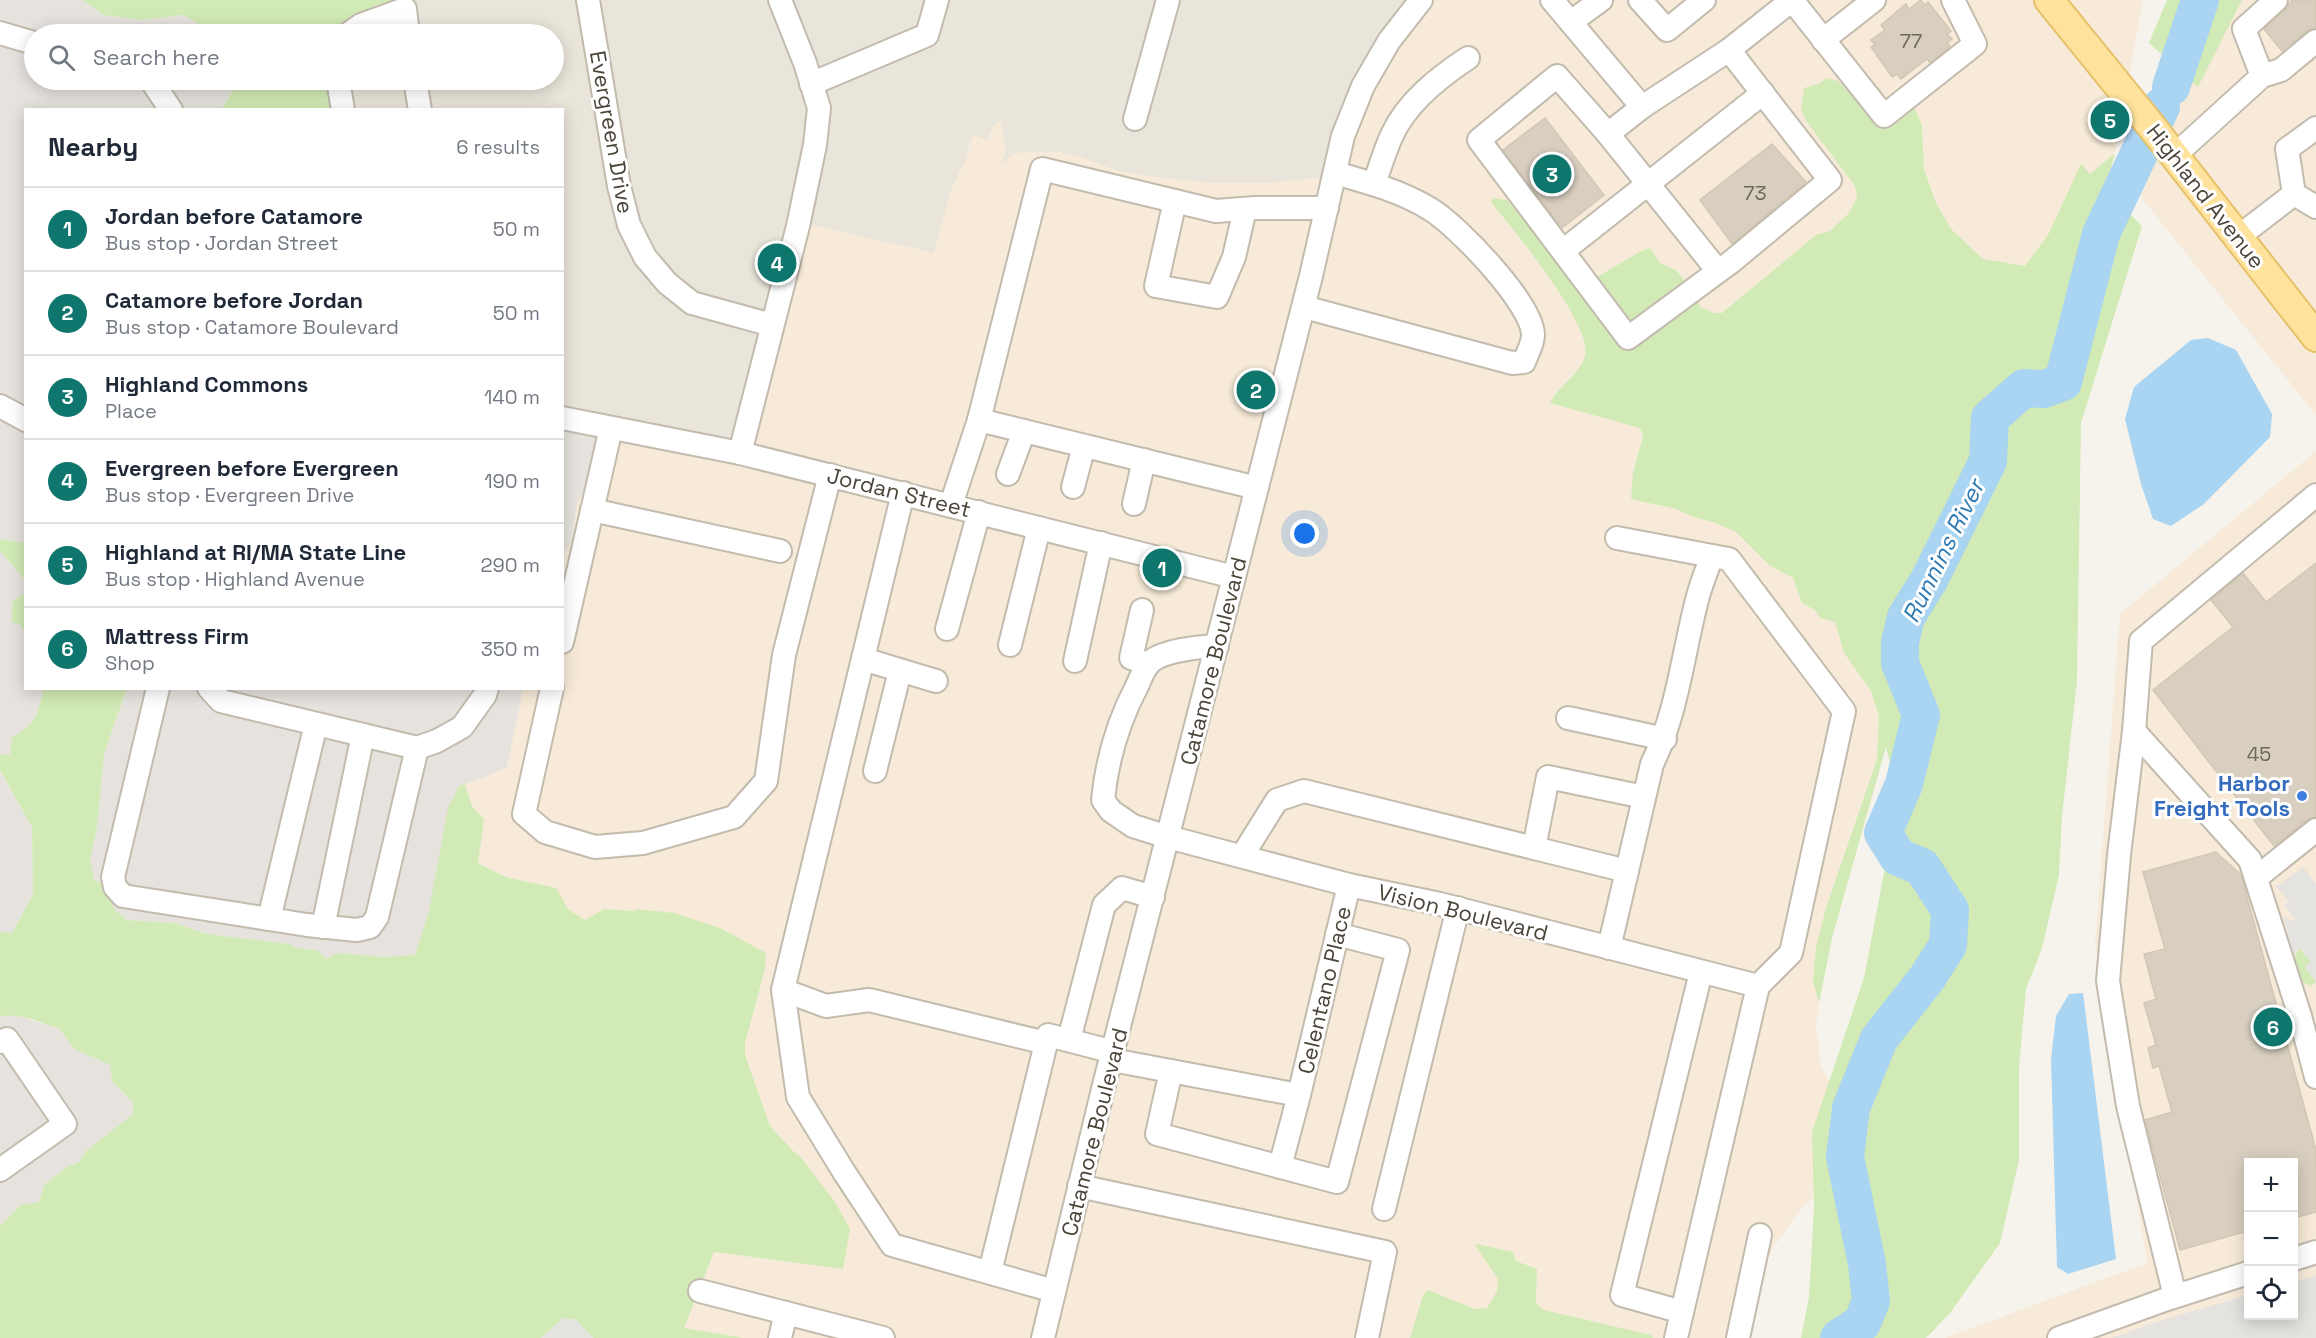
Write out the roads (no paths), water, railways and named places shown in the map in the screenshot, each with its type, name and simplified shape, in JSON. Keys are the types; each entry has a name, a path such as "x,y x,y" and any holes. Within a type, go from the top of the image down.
{"main road":[{"name":"Highland Avenue","path":"2049,0 2313,328"}],"street":[{"name":"Evergreen Drive","path":"588,0 619,186 629,225 645,257 667,283 692,303 772,326"},
{"path":"740,453 798,226 815,145 819,108 805,63 780,0"},
{"path":"811,84 927,35 937,0"},
{"path":"1135,119 1168,0"},
{"name":"Catamore Boulevard","path":"1042,1338 1304,307 1343,136 1363,86 1389,40 1421,0"},
{"path":"1552,0 1642,106"},
{"path":"1571,22 1601,0"},
{"path":"1640,0 1667,30 1704,0"},
{"path":"1608,134 1642,106 1729,50 1792,0 1884,116 1975,44 1953,0"},
{"path":"1823,40 1874,0"},
{"path":"2271,73 2244,29 2276,0"},
{"path":"363,24 404,4 407,24"},
{"path":"0,33 24,41"},
{"path":"2174,156 2271,73 2316,41"},
{"path":"1718,271 1608,134 1557,76 1479,140 1628,338 1718,271 1830,180 1729,50"},
{"path":"1374,184 1392,134 1409,108 1448,71 1468,58"},
{"path":"158,90 170,108"},
{"path":"340,90 343,108"},
{"path":"417,90 420,108"},
{"path":"1563,251 1763,93"},
{"path":"2294,195 2287,149 2316,128"},
{"path":"951,505 979,420 1042,170 1216,211 1327,208"},
{"path":"1304,307 1512,363 1524,362 1533,334 1521,303 1451,226 1430,209 1374,184 1335,173"},
{"path":"2294,195 2316,207"},
{"path":"2238,237 2294,195"},
{"path":"1175,201 1156,286 1217,297 1234,257 1245,209"},
{"path":"0,406 24,419"},
{"path":"979,420 1257,488"},
{"name":"Jordan Street","path":"564,423 611,428 740,453 1234,578"},
{"path":"564,633 611,428"},
{"path":"1008,474 1024,431"},
{"path":"1073,487 1084,446"},
{"path":"1134,504 1144,460"},
{"path":"552,690 524,814 545,832 595,847 644,843 734,816 766,781 784,655 830,475"},
{"path":"903,493 783,990 798,1097 892,1245 1054,1291"},
{"path":"2175,1296 2128,1106 2108,981 2118,855 2134,731 2141,641 2316,495"},
{"path":"592,510 780,551"},
{"path":"947,629 979,512"},
{"path":"1010,645 1039,528"},
{"path":"1617,538 1729,559 1844,711 1791,953 1758,986 1676,1338"},
{"path":"1075,661 1101,543"},
{"path":"1609,948 1652,764 1665,739 1674,708 1698,596 1712,556"},
{"path":"1142,610 1131,658 1148,664 1157,657 1188,648 1217,646"},
{"path":"863,659 936,681"},
{"name":"Vision Boulevard","path":"1148,664 1121,717 1109,759 1103,800 1111,811 1133,826 1349,885 1458,908 1758,986"},
{"path":"875,771 900,670"},
{"path":"158,690 113,877 115,887 123,896 322,927 357,930 370,927 377,917 417,748"},
{"path":"210,690 221,701 417,748 437,741 462,726 486,690"},
{"path":"1568,718 1665,739"},
{"path":"269,919 316,724"},
{"path":"2134,731 2250,860 2300,1016 2316,1077"},
{"path":"322,927 363,735"},
{"path":"1534,848 1548,777 1644,797"},
{"path":"1242,856 1277,800 1304,791 1627,871"},
{"path":"2256,878 2316,830"},
{"name":"Celentano Place","path":"1280,1167 1349,885"},
{"path":"1069,1040 1104,906 1122,888 1153,897"},
{"path":"1384,1209 1458,908"},
{"path":"1171,1071 1158,1134 1337,1182 1398,950 1337,934"},
{"path":"1682,1312 1622,1295 1701,972"},
{"path":"783,990 826,1006 869,1000 1046,1043"},
{"path":"990,1272 1048,1035 1113,1056 1171,1071 1299,1095"},
{"path":"0,1042 7,1039 65,1124 0,1170"},
{"path":"1080,1186 1385,1252 1367,1338"},
{"path":"1738,1338 1760,1235"},
{"path":"2298,1258 2316,1252"},
{"path":"2059,1338 2175,1296 2244,1274"},
{"path":"700,1290 882,1338"},
{"path":"780,1338 786,1313"}],"water":[{"path":"2208,338 2236,350 2272,414 2270,437 2204,504 2171,526 2153,519 2141,484 2125,419 2134,387 2191,340"},
{"path":"2083,993 2116,1259 2068,1274 2057,1267 2051,1059 2056,1016 2069,994"}],"waterway":[{"name":"Runnins River","path":"2171,87 2200,0"},
{"name":"Runnins River","path":"1839,1338 1862,1323 1871,1301 1867,1264 1845,1157 1851,1108 1879,1039 1927,978 1948,945 1950,910 1922,867 1898,857 1883,833 1904,784 1921,715 1900,663 1900,642 1906,617 1929,580 1988,461 1990,418 2024,388 2044,389 2063,382 2101,234 2161,107"}],"place":[{"name":"Highland at RI/MA State Line","path":"2110,120"},
{"name":"Highland Commons","path":"1552,174"},
{"name":"Evergreen before Evergreen","path":"777,263"},
{"name":"Catamore before Jordan","path":"1256,390"},
{"name":"Jordan before Catamore","path":"1162,568"},
{"name":"Harbor Freight Tools","path":"2302,796"},
{"name":"Mattress Firm","path":"2273,1027"}]}
